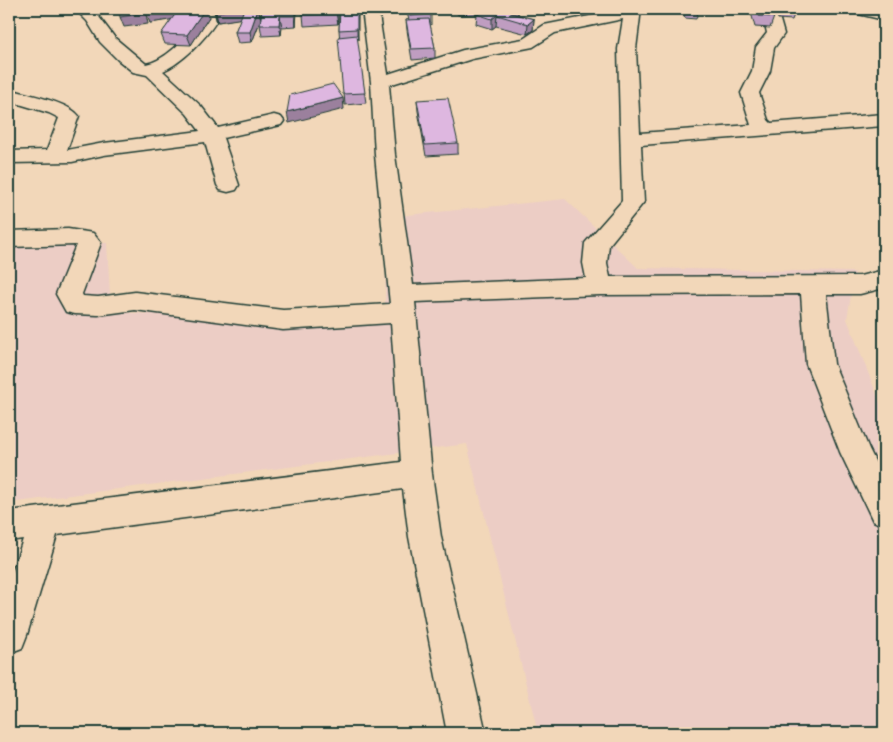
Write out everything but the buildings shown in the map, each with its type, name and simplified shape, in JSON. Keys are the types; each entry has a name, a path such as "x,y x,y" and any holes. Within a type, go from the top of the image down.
{"street":[{"path":"83,9 91,13 106,37 123,56 143,70 152,70 178,52 208,22 208,16 191,9"},
{"path":"370,9 380,82 385,155 425,537 467,733"},
{"path":"766,129 759,122 750,93 761,71 764,47 776,34 772,20 776,9"},
{"path":"856,9 884,15"},
{"path":"380,82 469,54 527,43 536,40 541,34 550,29 633,10 627,49 633,202 597,243 595,263 600,286"},
{"path":"152,70 164,84 200,117 212,134 228,185"},
{"path":"9,95 56,109 69,116 55,156"},
{"path":"631,140 884,120"},
{"path":"9,158 72,156 212,134 274,121"},
{"path":"9,239 85,238 89,243 86,254 69,294 75,305 98,306 135,301 283,320 402,303 600,286 860,285 884,279"},
{"path":"813,286 820,364 855,452 884,511"},
{"path":"9,526 417,474"},
{"path":"9,635 45,521"}],"shaded area":[{"path":"565,199 638,268 855,272 847,319 884,413 884,733 538,733 467,444 9,503 9,247 107,243 111,312 384,325 388,217"}]}
